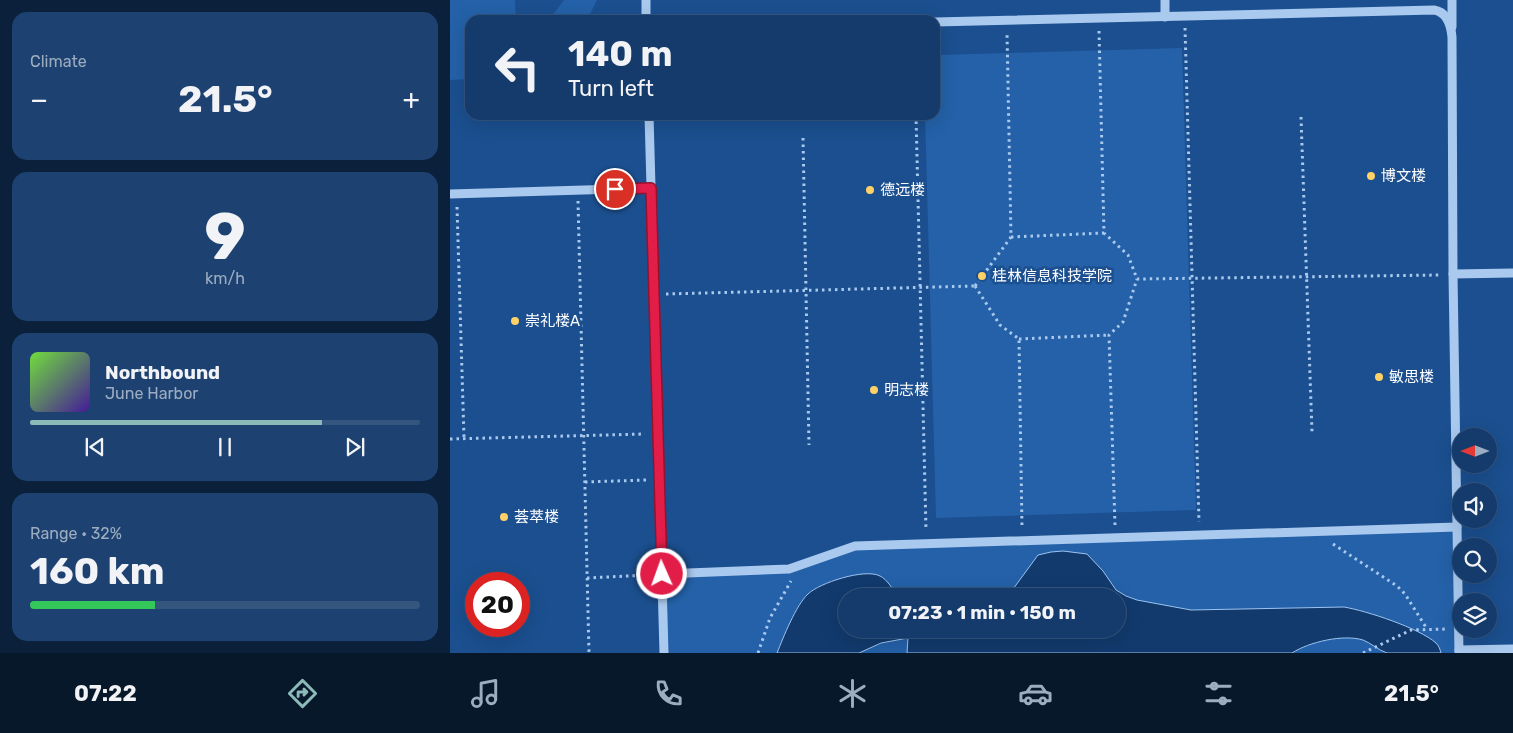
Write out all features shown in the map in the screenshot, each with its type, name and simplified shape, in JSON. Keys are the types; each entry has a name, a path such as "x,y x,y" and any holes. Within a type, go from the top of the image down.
{"lane":[{"path":"646,0 646,15"},
{"path":"1165,0 1166,17"},
{"path":"1452,0 1456,483"},
{"path":"940,22 1434,10 1439,11 1445,16 1450,24 1452,37"},
{"path":"649,120 664,653"},
{"path":"453,194 651,188"},
{"path":"1453,274 1513,273"},
{"path":"662,574 789,569 855,546 1452,527"},
{"path":"1457,528 1458,593"},
{"path":"1458,638 1459,651 1513,649"}],"path":[{"path":"1184,16 1200,535"},
{"path":"1099,18 1104,233"},
{"path":"975,286 1011,237 1006,21"},
{"path":"1301,117 1312,432"},
{"path":"916,120 926,544"},
{"path":"803,138 809,445"},
{"path":"578,190 589,653"},
{"path":"453,194 464,438"},
{"path":"1011,237 1104,233 1128,255 1138,279 1123,322 1110,336 1116,538"},
{"path":"1138,279 1453,274"},
{"path":"654,295 975,286"},
{"path":"975,286 1000,325 1019,338 1110,336"},
{"path":"1019,338 1022,540"},
{"path":"450,439 658,434"},
{"path":"585,482 659,479"},
{"path":"1313,531 1397,586 1406,594 1427,629"},
{"path":"758,653 770,618 801,564"},
{"path":"587,578 662,574"},
{"path":"1364,653 1411,630 1452,629"}],"shaded area":[{"path":"450,0 515,0 516,15 465,15 465,79 450,80"},
{"path":"564,0 597,0 590,15 553,15"},
{"path":"1182,48 1196,510 936,518 925,120 940,120 940,55"},
{"path":"1452,527 1457,528 1457,538 1452,538 1452,583 1458,583 1458,593 1452,593 1452,638 1459,638 1459,653 664,653 662,574 789,569 855,546"},
{"path":"1063,551 1087,554 1103,571 1115,588 1014,588 1038,555"},
{"path":"873,574 883,577 892,588 838,588 838,638 908,638 881,643 859,653 777,653 794,614 803,599 814,590 832,581 854,575"},
{"path":"1126,596 1137,600 1191,610 1344,607 1379,616 1418,632 1436,643 1441,653 1387,653 1363,640 1346,638 1317,642 1292,653 907,653 908,638 1126,638"}],"place":[{"name":"博文楼","path":"1371,176"},
{"name":"德远楼","path":"870,190"},
{"name":"桂林信息科技学院","path":"982,276"},
{"name":"崇礼楼A","path":"515,321"},
{"name":"敏思楼","path":"1379,377"},
{"name":"明志楼","path":"874,390"},
{"name":"荟萃楼","path":"504,517"}],"route":[{"path":"615,189 651,188 662,574"}]}
